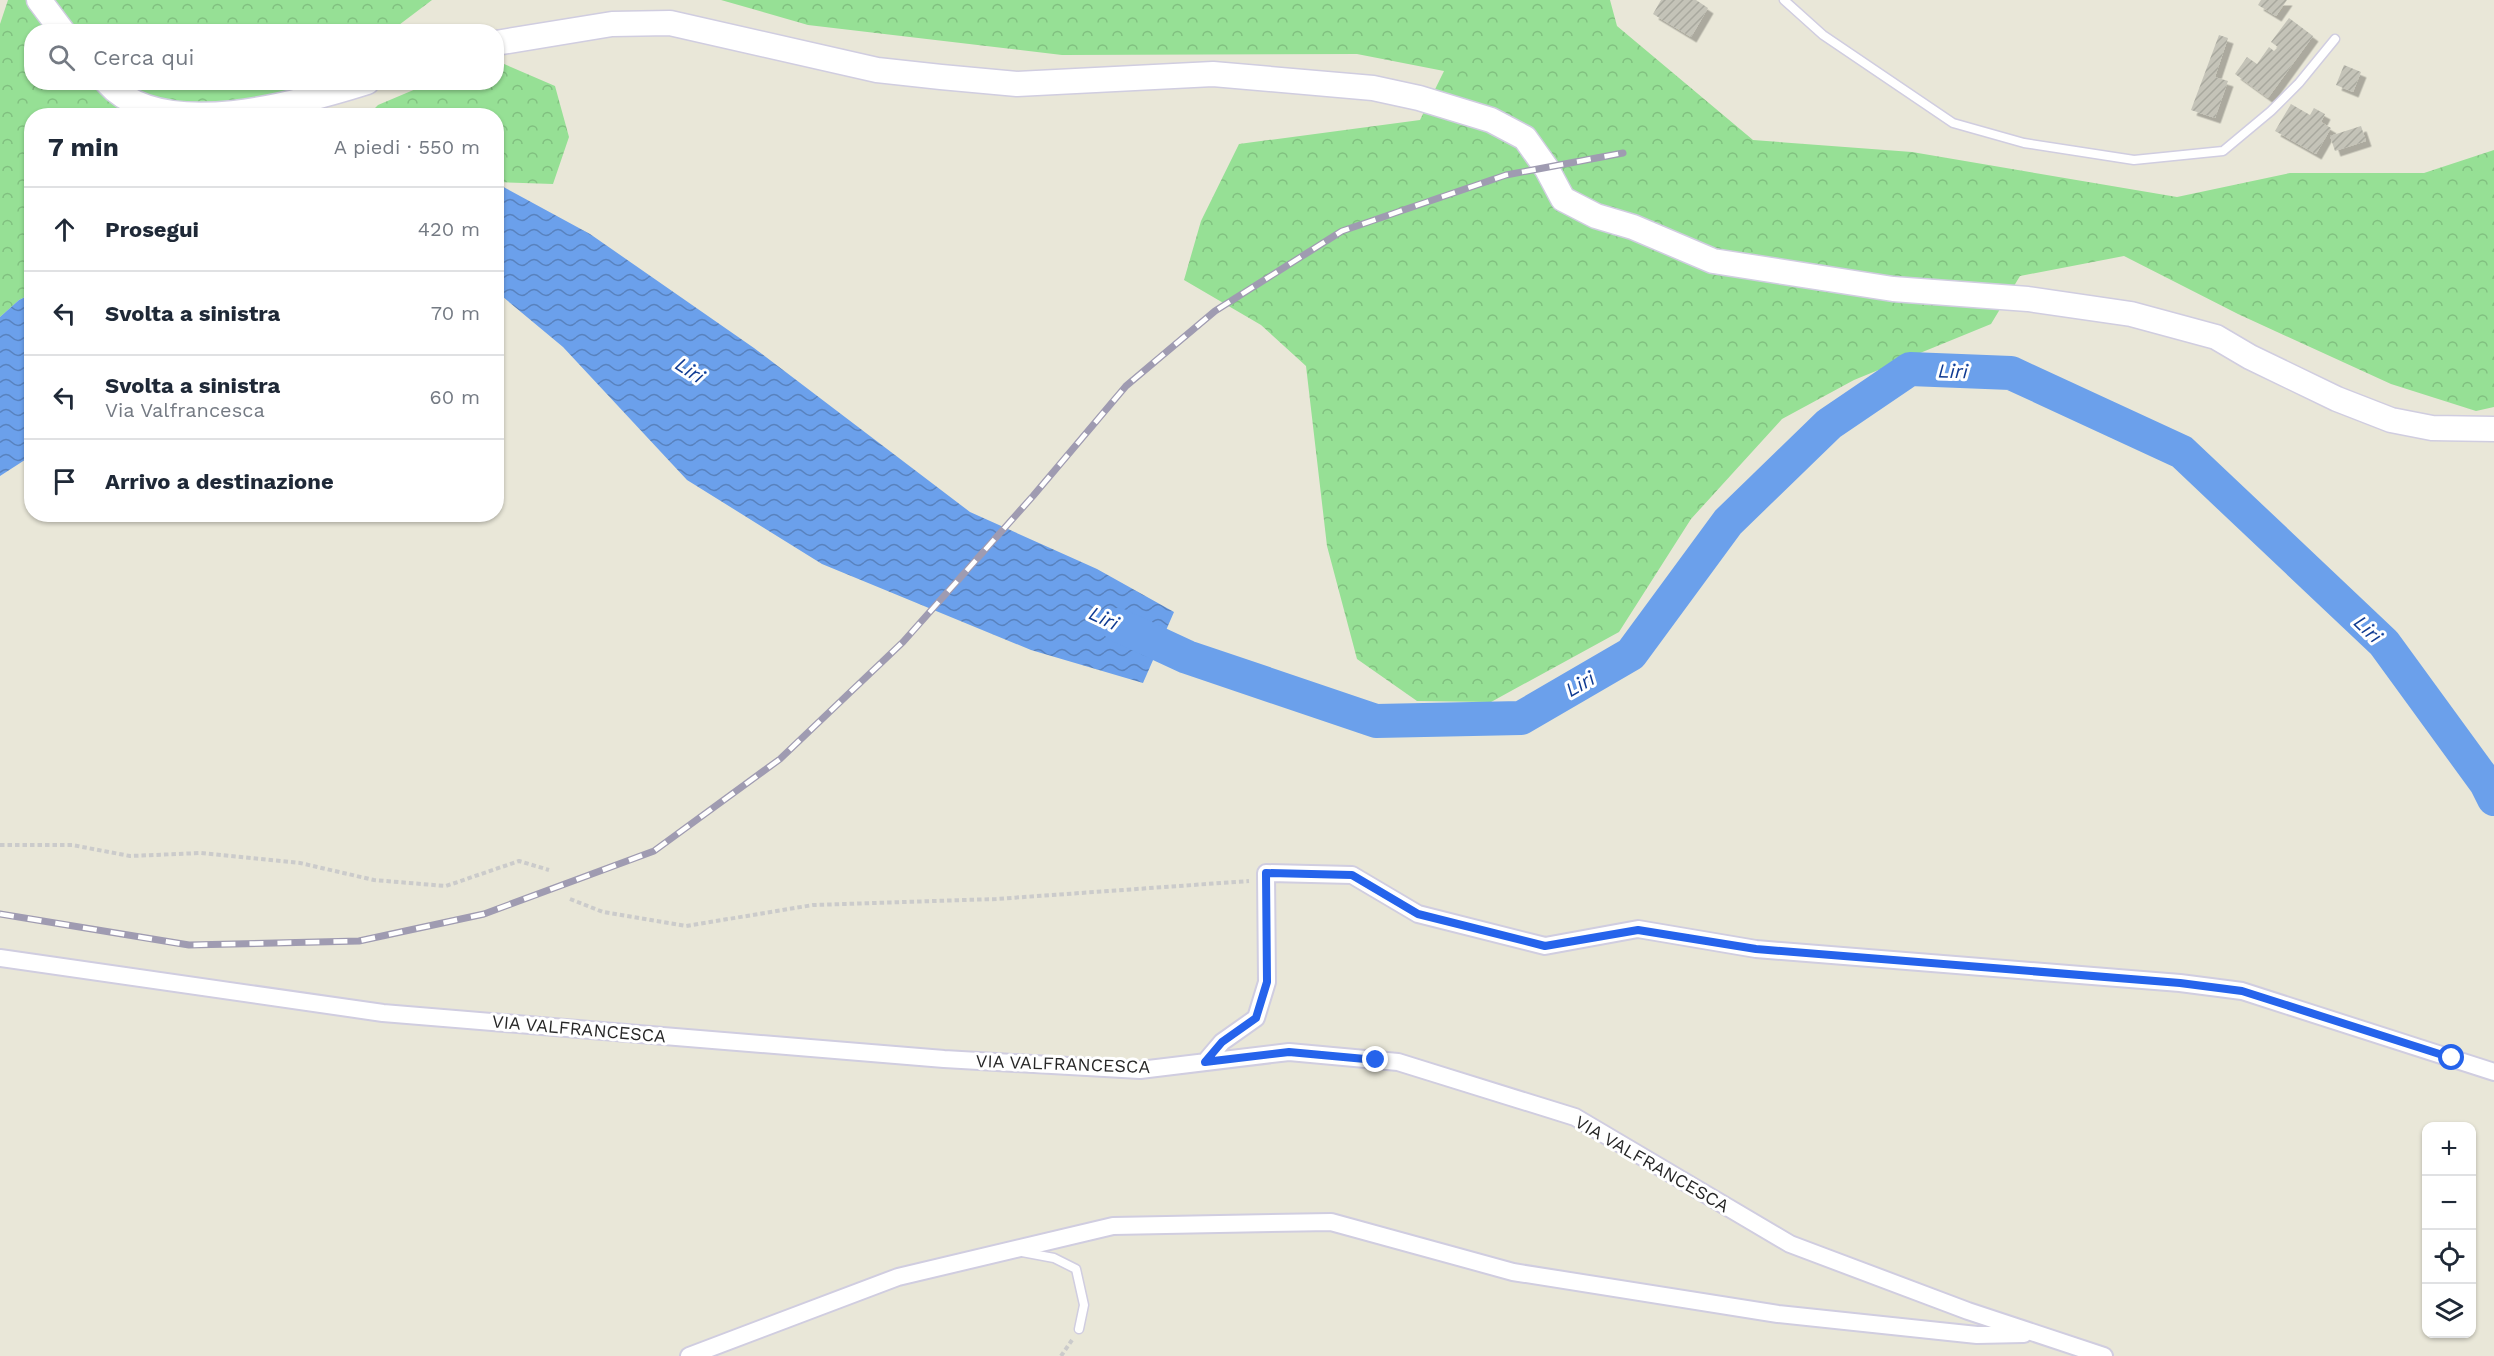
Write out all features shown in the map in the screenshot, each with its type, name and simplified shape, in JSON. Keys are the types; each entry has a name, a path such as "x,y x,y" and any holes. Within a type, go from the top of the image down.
{"main road":[{"path":"39,0 57,24"},
{"path":"504,42 612,24 670,23 877,70 941,77 1017,84 1213,74 1373,88 1419,98 1491,120 1524,138 1547,169 1563,199 1596,216 1633,227 1713,261 1893,289 2028,299 2131,314 2216,337 2250,357 2337,399 2391,420 2432,429 2494,429"},
{"path":"114,90 118,94 151,108"},
{"path":"268,108 303,102 341,90"}],"street":[{"path":"1205,1062 1222,1042 1256,1018 1267,982 1266,873 1352,875 1418,914 1545,946 1638,930 1756,949 2180,983 2242,991 2494,1072"},
{"name":"VIA VALFRANCESCA","path":"0,958 395,1014 944,1059 1140,1070 1289,1052 1398,1062 1575,1117 1790,1244 1957,1307 2104,1356"},
{"path":"688,1356 898,1277 1113,1226 1331,1222 1513,1272 1778,1314 1977,1335 2038,1334"}],"lane":[{"path":"1784,0 1823,35 1953,123 2024,143 2134,160 2223,151 2292,90 2336,39"},
{"path":"1012,1250 1054,1258 1076,1269 1084,1305 1079,1329"}],"path":[{"path":"0,845 72,845 130,856 201,853 300,863 374,880 446,886 519,861 549,870"},
{"path":"570,899 603,912 686,926 813,905 996,899 1215,884 1249,881 1266,873"},
{"path":"1061,1356 1079,1329"}],"green space":[{"path":"8,0 432,0 400,24 24,24 24,90 332,90 313,108 24,108 24,298 0,317 0,24"},
{"path":"721,0 1610,0 1617,26 1753,140 1912,152 2177,197 2290,173 2424,173 2494,150 2494,407 2476,411 2391,384 2238,314 2124,256 2020,276 1991,324 1854,380 1782,419 1691,519 1619,632 1491,702 1417,701 1357,659 1327,546 1306,366 1261,325 1184,280 1201,221 1239,144 1420,120 1444,71 1357,54 1062,55 808,25"},
{"path":"504,64 555,86 569,137 553,184 504,182 504,108 375,108 413,90 504,90"}],"water":[{"path":"504,187 590,234 754,348 970,512 1097,569 1174,612 1143,683 1031,650 822,564 687,480 563,347 504,298"},
{"path":"24,298 24,461 0,476 0,317"}],"building":[{"path":"1661,0 1696,0 1708,8 1691,37 1653,14"},
{"path":"2261,0 2287,0 2276,16 2258,5"},
{"path":"2289,18 2313,36 2268,98 2235,74 2247,57 2257,64 2269,47 2274,51 2278,47 2271,42"},
{"path":"2219,35 2228,38 2215,77 2228,81 2215,118 2191,110"},
{"path":"2344,65 2361,72 2353,92 2336,85"},
{"path":"2291,104 2310,115 2314,108 2325,114 2321,122 2331,128 2316,154 2275,131"},
{"path":"2361,126 2366,141 2335,151 2330,136"}],"waterway":[{"name":"Liri","path":"1118,625 1187,657 1376,721 1521,718 1631,654 1728,522 1829,424 1910,369 2011,373 2182,452 2384,643 2486,783 2494,799"}],"railway":[{"path":"0,914 189,945 359,941 484,914 654,851 780,759 903,642 1033,496 1126,386 1215,311 1342,231 1506,175 1623,153"}],"route":[{"path":"1376,1060 1289,1052 1205,1062 1222,1042 1256,1018 1267,982 1266,873 1352,875 1418,914 1545,946 1638,930 1756,949 2180,983 2242,991 2452,1058"}]}
